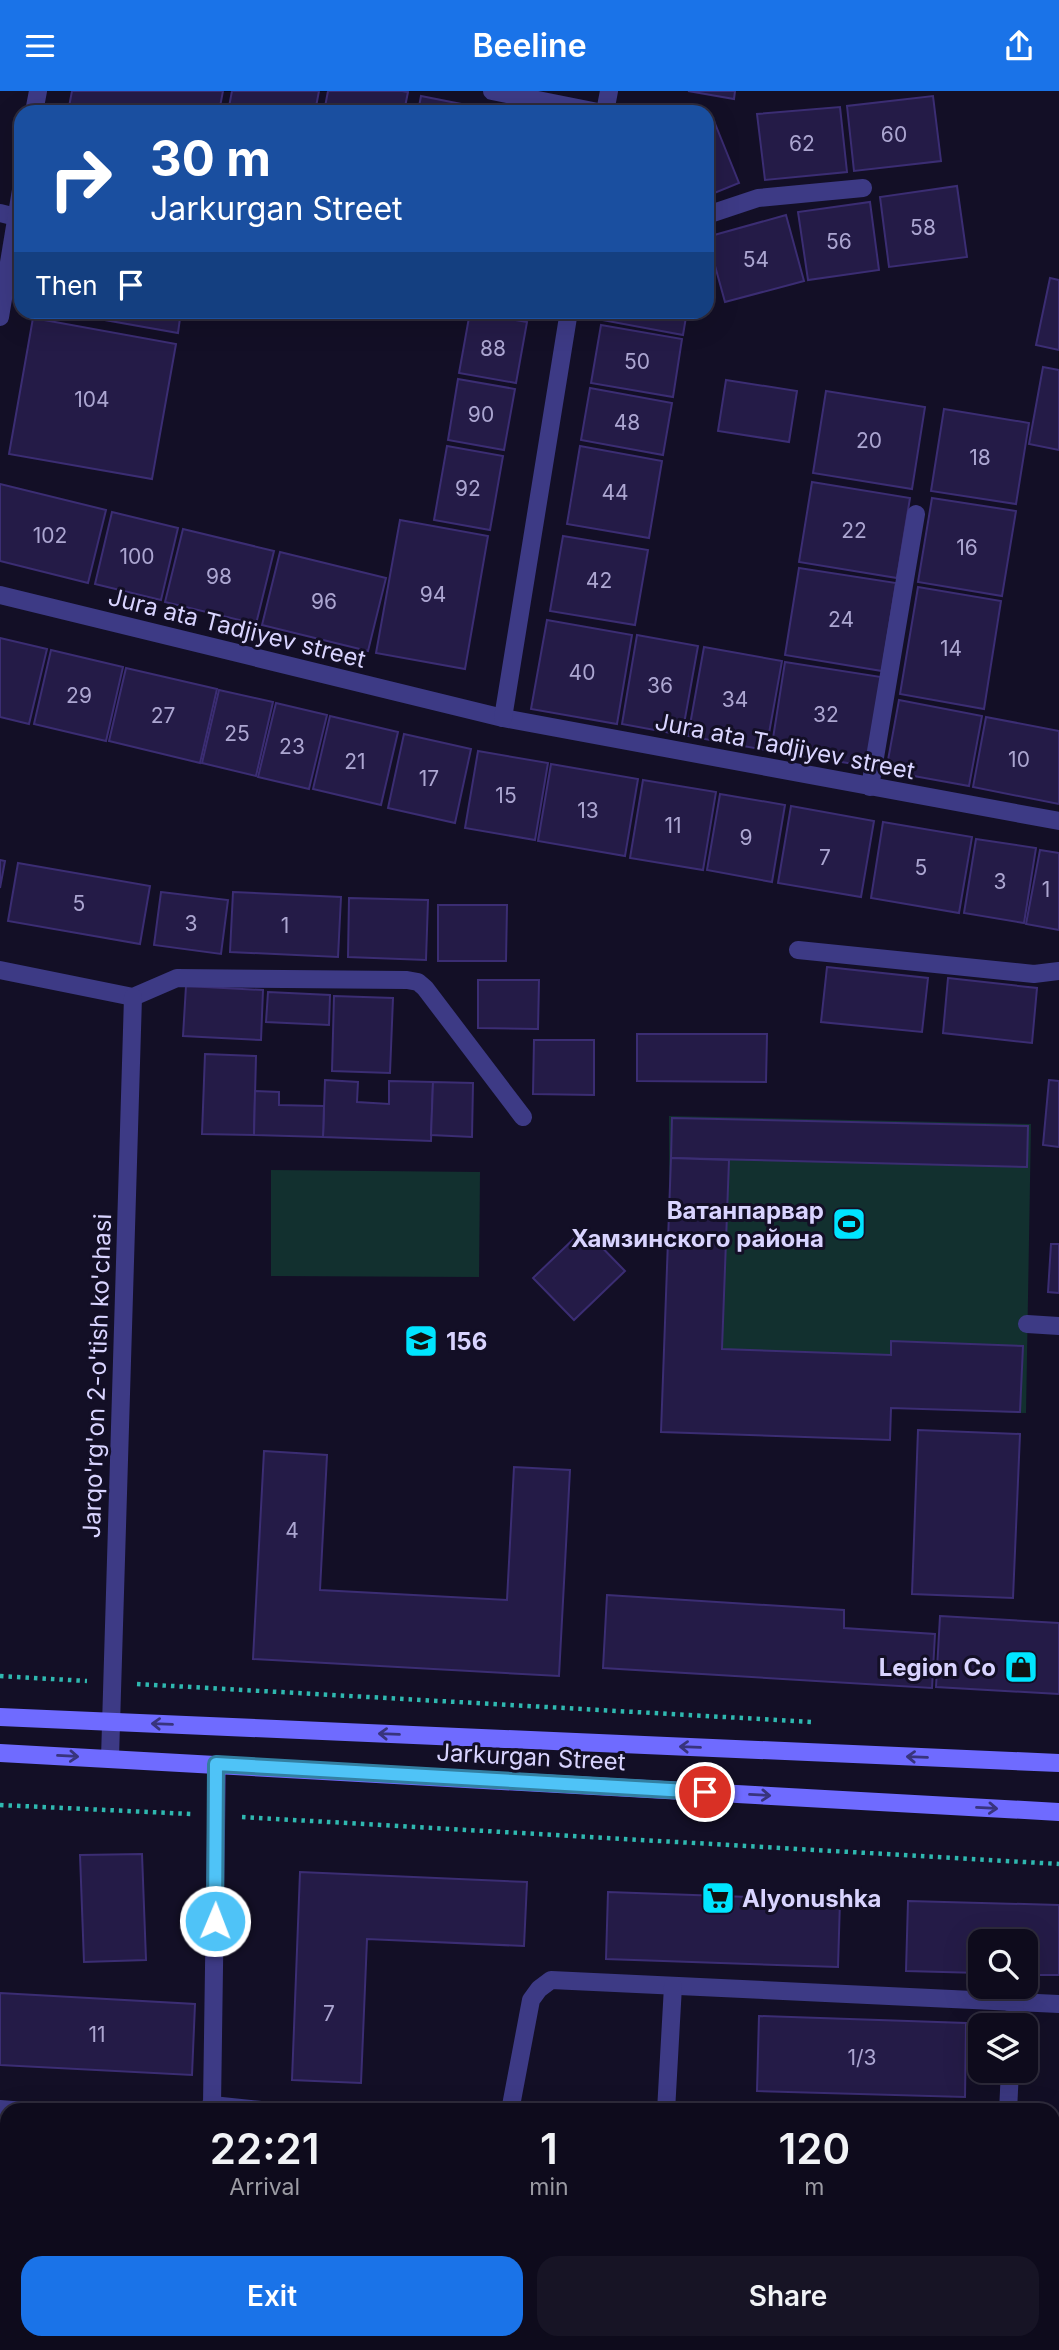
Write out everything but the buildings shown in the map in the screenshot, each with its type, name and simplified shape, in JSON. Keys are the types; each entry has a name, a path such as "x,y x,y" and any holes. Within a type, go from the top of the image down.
{"main road":[{"name":"Jarkurgan Street","path":"0,1717 1059,1763"},
{"name":"Jarkurgan Street","path":"0,1753 1059,1812"}],"street":[{"path":"492,91 563,105"},
{"path":"714,213 758,198 863,188"},
{"path":"0,317 8,215"},
{"path":"503,718 568,319"},
{"path":"870,787 916,514"},
{"name":"Jura аta Tadjiyev street","path":"0,595 503,718 1059,821"},
{"path":"798,950 1034,974 1059,971"},
{"path":"0,970 133,997 177,978 418,982 523,1117"},
{"name":"Jarqo'rg'on 2-o'tish ko'chasi","path":"110,1758 133,997"},
{"path":"1027,1324 1059,1326"},
{"path":"208,2103 217,1815 216,1764"},
{"path":"512,2103 531,2000 539,1989 551,1980 1059,2004"},
{"path":"666,2103 673,1986"},
{"path":"1015,2002 1015,2013"},
{"path":"1008,2103 1009,2083"}],"path":[{"path":"0,1676 822,1722"},
{"path":"0,1805 1059,1864"}],"green space":[{"name":"Ватанпарвар Хамзинского района","path":"669,1116 1031,1124 1026,1413 890,1408 670,1425"},
{"path":"271,1170 480,1172 479,1277 271,1276"}],"place":[{"name":"Ватанпарвар Хамзинского района","path":"849,1224"},
{"name":"156","path":"421,1341"},
{"name":"Legion Co","path":"1021,1667"},
{"name":"Alyonushka","path":"718,1898"}],"route":[{"path":"215,1921 216,1764 705,1792"}]}
